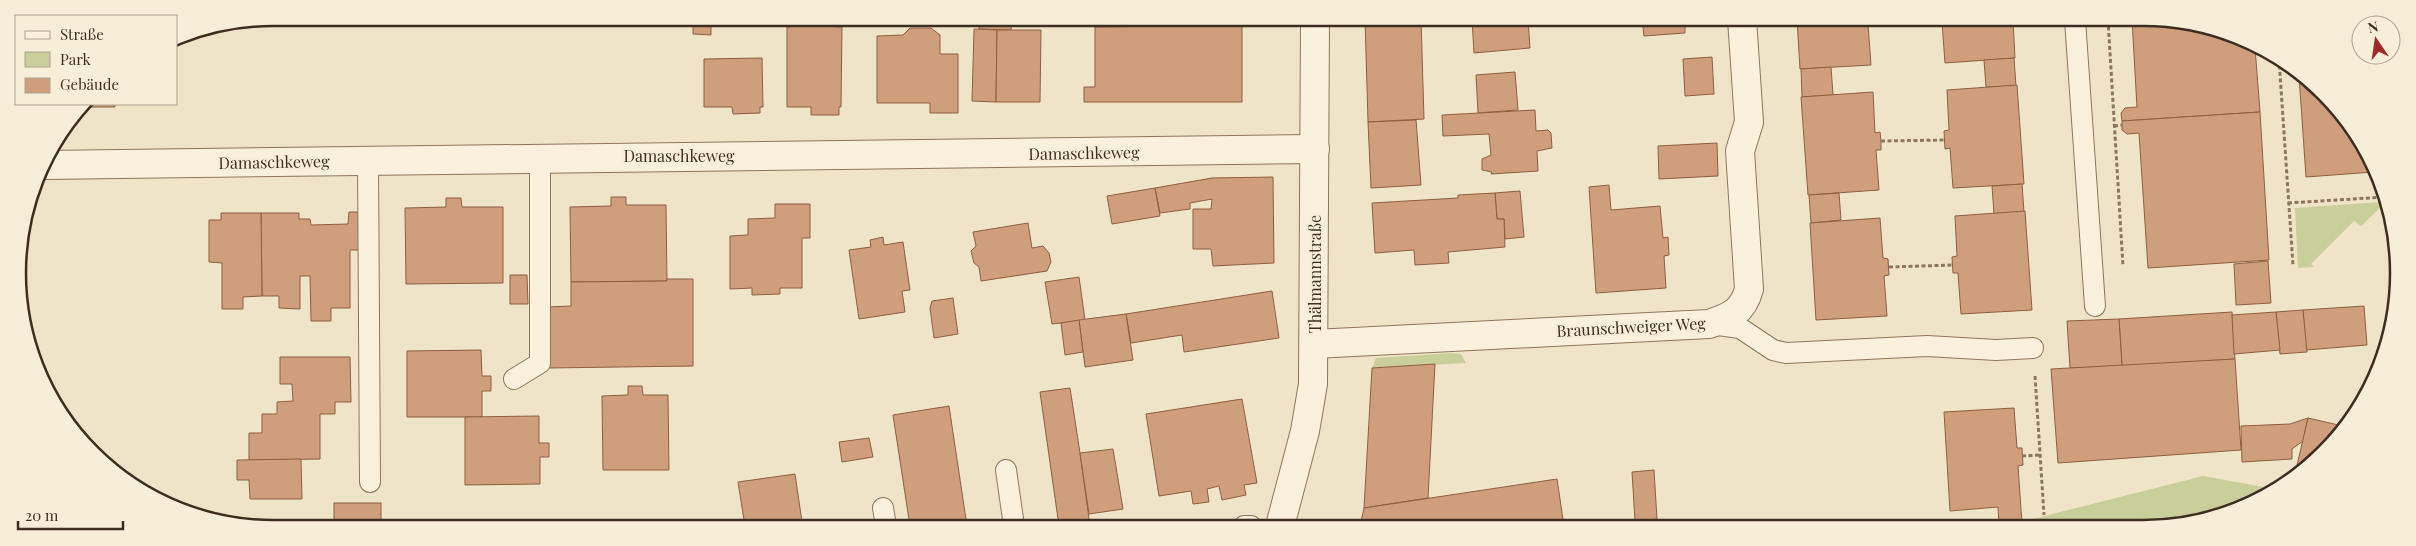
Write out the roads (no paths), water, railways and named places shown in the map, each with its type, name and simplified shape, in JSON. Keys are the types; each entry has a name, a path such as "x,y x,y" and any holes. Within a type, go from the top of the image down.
{"street":[{"name":"Thälmannstraße","path":"1282,520 1305,431 1313,384 1315,26"},
{"name":"Braunschweiger Weg","path":"1314,344 1709,324 1732,316 1746,300 1749,289 1740,151 1749,122 1742,26"},
{"name":"Damaschkeweg","path":"52,165 540,157 1223,152 1315,149"}],"lane":[{"path":"2075,26 2095,306"},
{"path":"514,379 540,363 540,157"},
{"path":"368,160 370,482"},
{"path":"1709,324 1740,328 1773,350 1786,353 1926,346 1996,350 2033,348"},
{"path":"1006,470 1013,520"}]}
